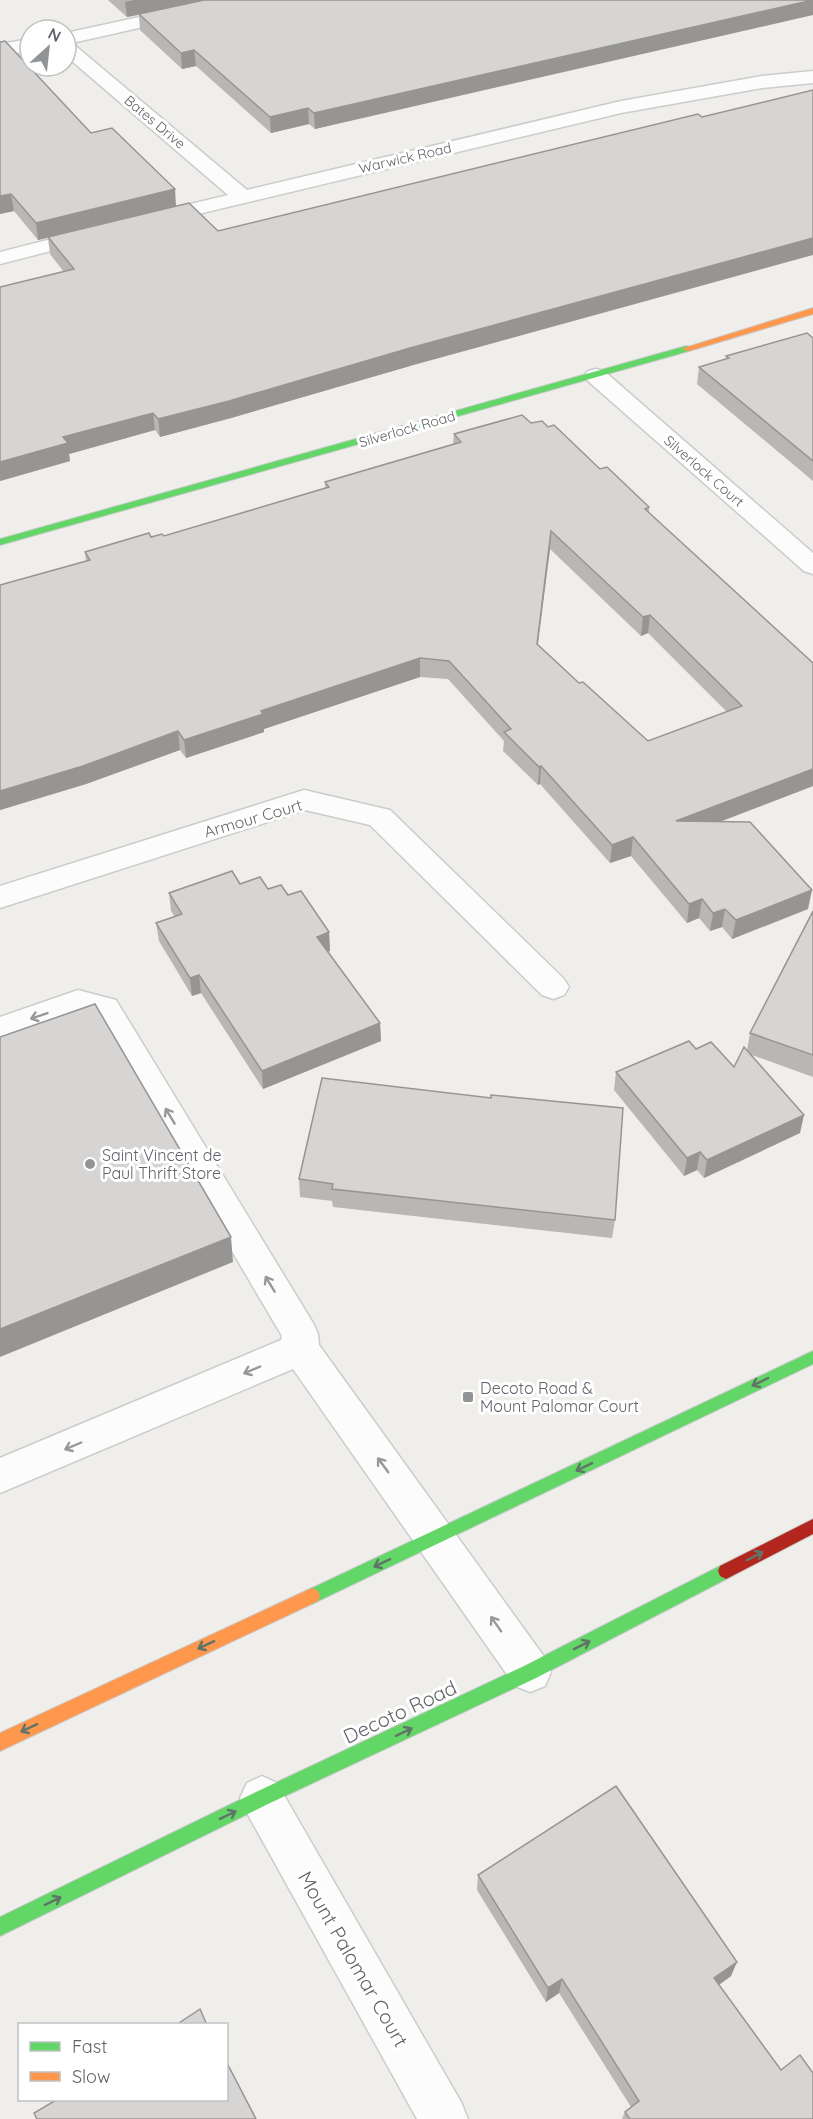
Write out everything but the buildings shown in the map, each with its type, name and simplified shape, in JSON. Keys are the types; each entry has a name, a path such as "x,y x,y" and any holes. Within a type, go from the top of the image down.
{"main road":[{"name":"Silverlock Road","path":"0,543 596,376 813,311"},
{"path":"0,1742 435,1538 813,1357"},
{"name":"Decoto Road","path":"0,1927 262,1798 530,1672 813,1526"}],"street":[{"path":"78,36 241,0"},
{"path":"0,50 18,47"},
{"name":"Bates Drive","path":"78,57 243,196"},
{"name":"Warwick Road","path":"139,223 243,196 621,107 762,82 813,78"},
{"path":"0,258 104,232"},
{"name":"Silverlock Court","path":"596,376 813,567"},
{"name":"Armour Court","path":"0,897 304,800 380,817 553,987"},
{"path":"0,1030 78,1002 105,1008 300,1334 300,1349 530,1672"},
{"path":"0,1476 300,1349"},
{"name":"Mount Palomar Court","path":"262,1798 444,2119"}],"traffic: fast":[{"path":"0,542 686,349"},
{"path":"312,1596 813,1357"},
{"path":"0,1927 262,1798 530,1672 726,1571"}],"traffic: slow":[{"path":"686,349 813,311"},
{"path":"0,1742 312,1596"}],"traffic: jam":[{"path":"726,1571 813,1526"}],"place":[{"name":"Saint Vincent de Paul Thrift Store","path":"90,1164"},
{"name":"Decoto Road & Mount Palomar Court","path":"468,1397"}]}
